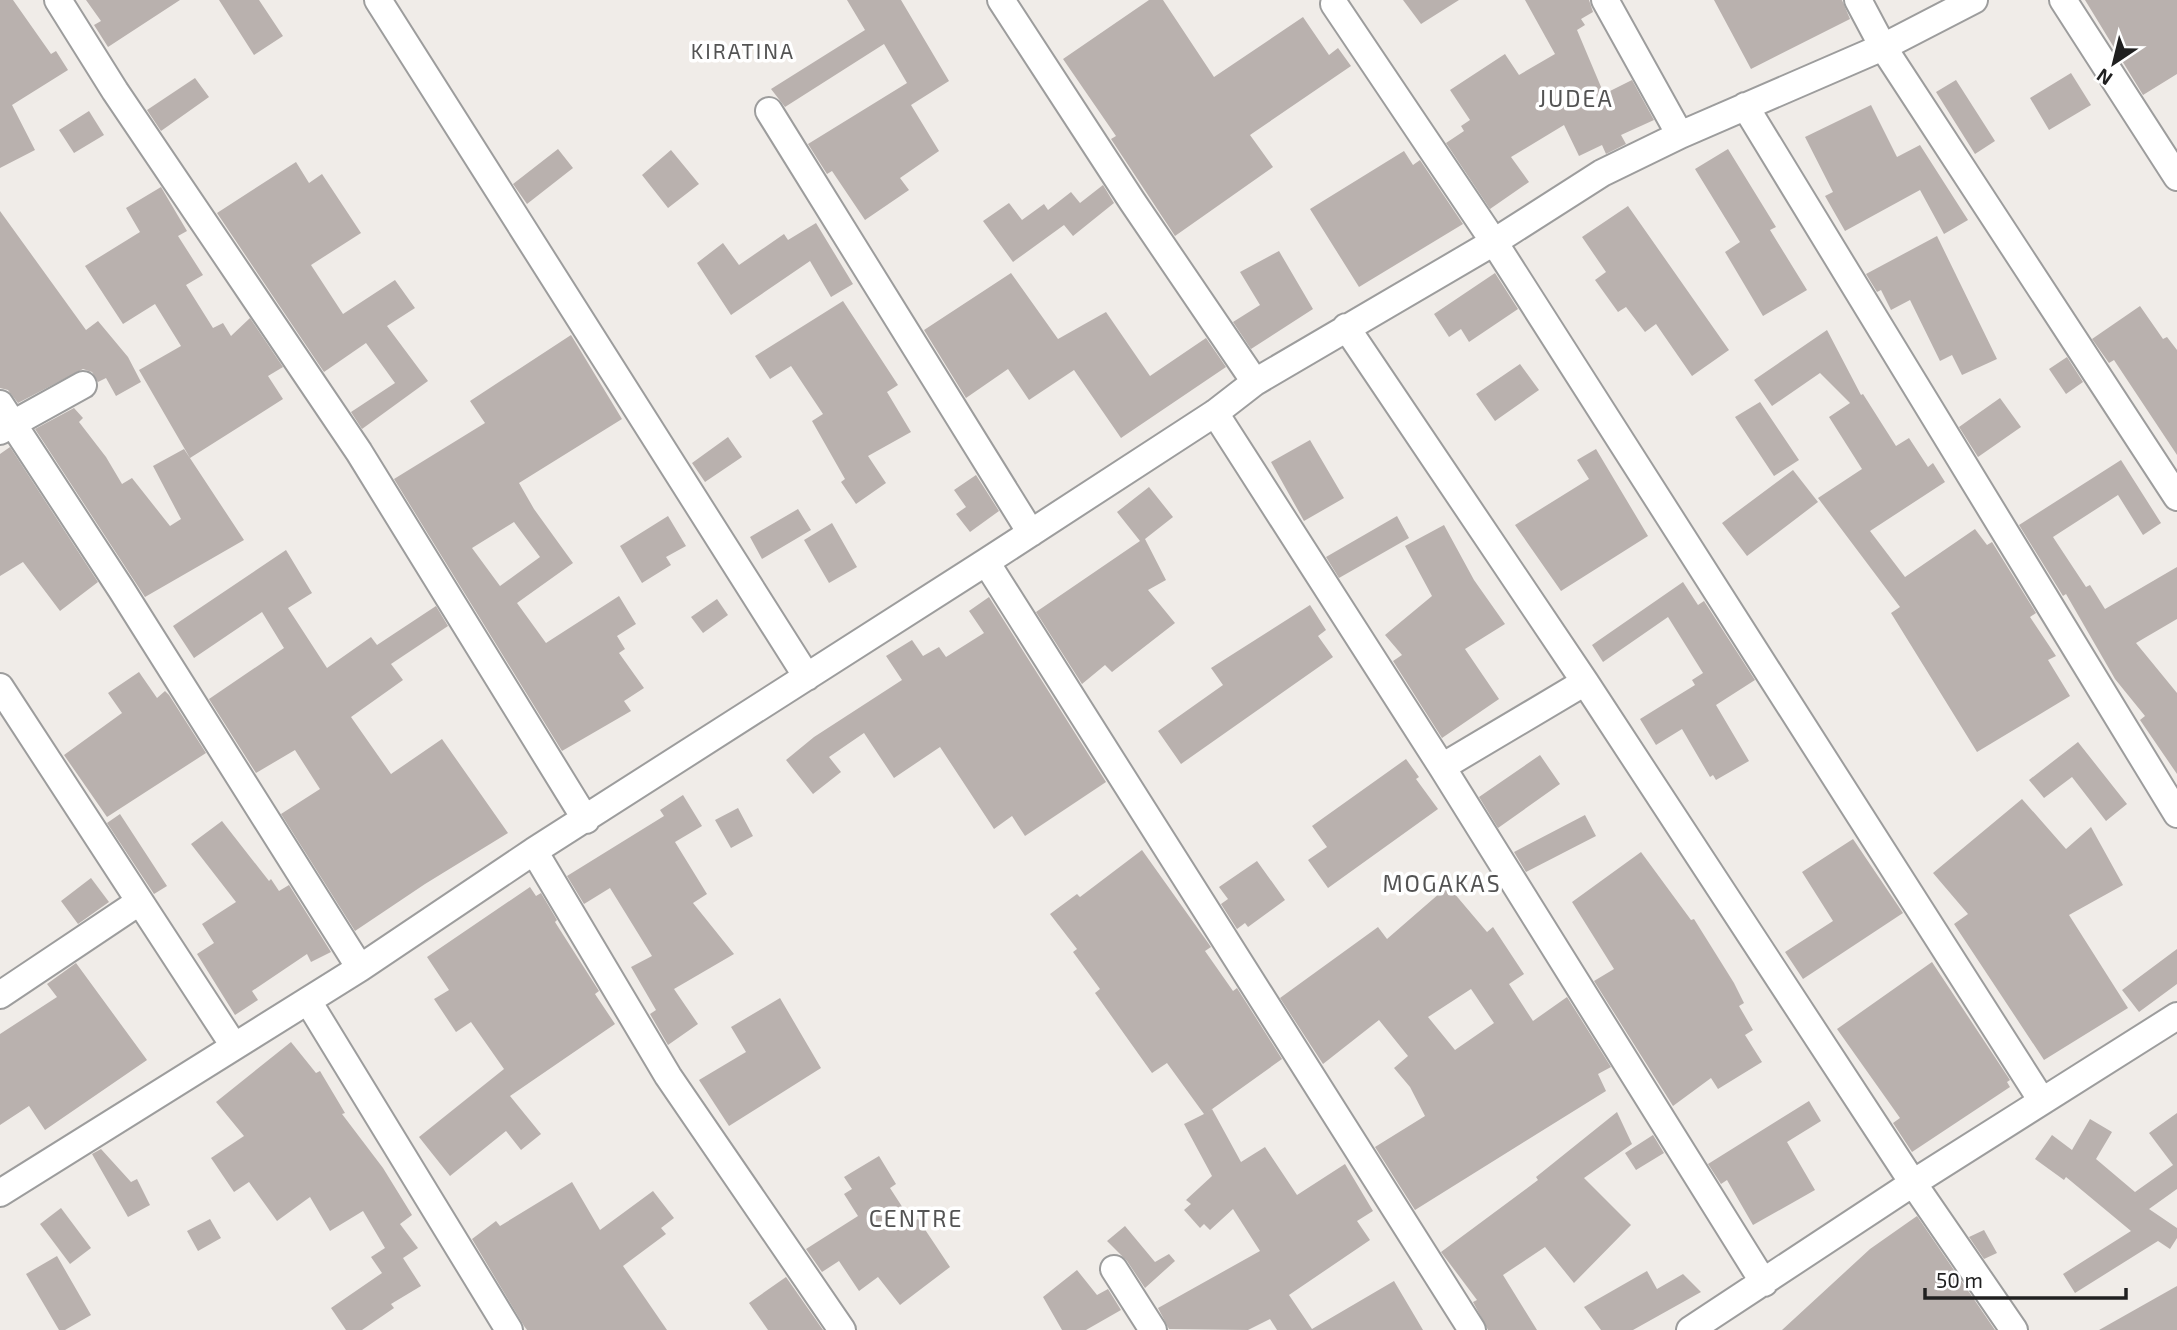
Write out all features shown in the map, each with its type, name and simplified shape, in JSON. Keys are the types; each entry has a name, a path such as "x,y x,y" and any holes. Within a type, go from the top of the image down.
{"street":[{"path":"58,0 115,91 359,452 586,820"},
{"path":"378,0 807,677"},
{"path":"1001,0 1132,201 1255,382"},
{"path":"1605,0 1680,135"},
{"path":"1858,0 1883,47 2177,497"},
{"path":"0,1194 360,968 534,852 1215,413 1255,382 1494,242 1602,173 1680,135 1883,47 1974,0"},
{"path":"2063,0 2177,177"},
{"path":"1334,4 1494,242 2042,1101"},
{"path":"1745,106 2177,814"},
{"path":"769,111 1031,533"},
{"path":"1346,327 1586,682 1913,1183 2014,1330"},
{"path":"83,384 4,419 121,589 360,968"},
{"path":"1215,413 1442,767 1764,1283"},
{"path":"986,562 1472,1330"},
{"path":"1442,767 1586,682"},
{"path":"0,687 234,1046"},
{"path":"534,852 668,1076 842,1330"},
{"path":"0,995 139,902"},
{"path":"308,1001 509,1330"},
{"path":"1690,1330 1913,1183 2177,1016"},
{"path":"1114,1269 1153,1330"}],"building":[{"path":"0,0 13,0 51,54 56,51 68,70 12,105 35,150 0,168"},
{"path":"86,0 180,0 108,47 94,25 101,21"},
{"path":"219,0 259,0 283,36 254,55"},
{"path":"847,0 901,0 949,81 911,105 939,151 900,178 909,190 865,220 832,171 827,174 808,144 907,83 884,44 785,107 771,89 865,30"},
{"path":"1149,0 1163,0 1214,77 1303,17 1329,55 1338,48 1351,66 1250,135 1273,167 1175,236 1111,139 1116,136 1063,59"},
{"path":"1403,0 1459,0 1421,24"},
{"path":"1525,0 1589,0 1593,12 1581,19 1585,25 1577,30 1604,94 1632,80 1654,120 1621,135 1626,144 1606,154 1602,145 1579,156 1564,125 1511,157 1529,182 1490,209 1446,143 1464,131 1461,126 1470,120 1450,90 1505,54 1519,75 1555,54"},
{"path":"1714,0 1842,0 1850,19 1751,69"},
{"path":"2085,0 2177,0 2177,74 2143,95"},
{"path":"2071,73 2091,105 2049,130 2030,98"},
{"path":"195,78 209,97 161,131 147,110"},
{"path":"1956,80 1995,141 1975,154 1936,92"},
{"path":"1871,105 1897,157 1920,145 1968,220 1944,234 1920,190 1845,231 1825,196 1833,192 1805,137"},
{"path":"89,111 104,135 74,153 59,130"},
{"path":"558,149 573,168 527,204 513,184"},
{"path":"1728,149 1776,227 1770,230 1807,290 1763,316 1725,252 1740,242 1695,169"},
{"path":"671,150 699,184 668,208 642,175"},
{"path":"1404,151 1413,165 1420,160 1463,224 1359,287 1310,209"},
{"path":"296,162 309,183 322,174 361,233 311,265 343,314 395,280 415,308 387,326 428,381 362,429 351,412 395,383 366,343 324,372 217,213"},
{"path":"1103,185 1114,203 1073,236 1064,225 1013,262 983,221 1009,203 1022,220 1044,204 1048,210 1071,192 1080,203"},
{"path":"161,187 187,231 178,236 203,275 186,285 213,328 223,323 231,336 250,318 283,367 268,376 283,399 190,458 139,370 181,346 155,304 123,324 85,266 140,232 126,208"},
{"path":"1628,206 1729,350 1692,376 1656,324 1645,332 1626,307 1618,312 1595,280 1606,272 1582,237"},
{"path":"0,211 86,330 98,321 128,357 141,382 116,396 106,378 98,382 92,372 83,369 18,403 8,390 0,388"},
{"path":"816,223 853,284 831,297 810,261 731,315 697,263 723,243 739,265 784,234 788,240"},
{"path":"1937,236 1997,359 1962,375 1952,355 1940,361 1910,300 1891,310 1881,290 1877,292 1866,274"},
{"path":"1279,251 1313,309 1251,349 1233,322 1260,305 1240,272"},
{"path":"1011,273 1058,339 1106,312 1150,376 1206,338 1226,367 1121,438 1074,370 1029,400 1008,369 966,398 924,330"},
{"path":"1495,273 1518,309 1469,342 1461,329 1449,337 1434,314"},
{"path":"843,301 898,385 887,392 911,432 868,456 886,483 856,504 841,482 845,479 812,421 823,414 791,366 770,379 755,356"},
{"path":"2140,306 2163,339 2167,337 2177,350 2177,455 2114,360 2109,363 2092,339"},
{"path":"1827,330 1861,395 1863,394 1896,446 1909,438 1928,467 1933,463 1945,482 1870,531 1905,577 1975,529 1987,545 1992,542 2036,613 2030,617 2056,656 2048,660 2070,696 1977,752 1891,613 1900,607 1818,498 1862,469 1829,417 1850,403 1820,373 1772,406 1754,380"},
{"path":"571,335 622,419 519,483 534,509 573,563 517,603 546,643 619,596 636,624 617,636 625,649 619,653 644,688 624,701 631,711 562,751 394,479 485,423 470,401","holes":["514,522 540,557 500,586 472,548"]},
{"path":"2067,357 2083,382 2066,394 2049,369"},
{"path":"1520,364 1539,390 1495,421 1476,394"},
{"path":"2000,398 2021,427 1978,457 1959,427"},
{"path":"1760,402 1799,460 1774,476 1735,417"},
{"path":"74,408 83,418 79,422 106,457 122,484 132,478 170,526 181,519 153,466 184,449 244,540 145,597 35,429"},
{"path":"728,437 742,457 705,482 692,463"},
{"path":"1310,440 1344,498 1304,521 1271,462"},
{"path":"10,447 98,582 60,611 23,562 0,576 0,454"},
{"path":"1596,449 1648,536 1561,591 1515,525 1589,479 1577,460"},
{"path":"2121,460 2161,523 2143,535 2118,495 2053,537 2086,587 2090,585 2105,609 2177,567 2177,619 2136,643 2177,693 2177,774 2140,720 2145,716 2115,679 2066,594 2063,596 2019,525"},
{"path":"1793,470 1818,502 1747,556 1722,523"},
{"path":"976,475 999,511 970,532 956,514 966,507 954,490"},
{"path":"1149,487 1173,517 1145,539 1166,580 1148,590 1175,623 1112,672 1105,665 1082,684 1036,612 1140,541 1117,512"},
{"path":"798,509 811,530 762,559 750,537"},
{"path":"668,516 686,546 666,557 671,565 642,583 620,546"},
{"path":"1397,516 1409,538 1339,578 1326,557"},
{"path":"832,523 857,567 829,583 804,540"},
{"path":"1444,525 1474,580 1505,624 1465,649 1499,699 1442,738 1393,661 1402,655 1385,635 1432,596 1405,546"},
{"path":"286,550 312,593 288,608 327,668 371,637 377,645 436,606 448,626 391,664 403,680 351,717 391,774 442,739 508,833 355,931 281,814 320,789 295,750 256,773 209,699 284,648 262,612 194,658 173,626"},
{"path":"1683,582 1698,605 1704,601 1755,680 1716,705 1749,761 1716,780 1713,775 1710,777 1682,729 1656,745 1640,719 1695,685 1692,680 1703,673 1668,617 1603,662 1592,645"},
{"path":"989,597 1106,782 1025,836 1012,816 994,829 940,747 894,778 864,733 829,757 841,772 813,794 786,760 814,737 902,680 886,656 912,640 923,656 939,647 946,657 984,633 969,611"},
{"path":"717,599 728,615 703,633 691,617"},
{"path":"1310,605 1326,630 1318,636 1333,657 1181,764 1158,731 1223,685 1211,668"},
{"path":"139,672 157,698 165,691 169,695 206,753 107,817 64,755 122,713 108,693"},
{"path":"2078,742 2127,804 2106,821 2072,777 2044,798 2029,780"},
{"path":"1540,755 1560,784 1498,828 1479,797"},
{"path":"1406,759 1419,777 1416,779 1438,809 1328,888 1308,860 1327,847 1312,826"},
{"path":"683,795 702,826 675,842 707,894 693,903 734,954 674,989 698,1024 668,1045 650,1014 656,1010 631,967 652,956 610,888 584,904 567,876 664,816 660,810"},
{"path":"2022,799 2066,849 2091,827 2123,885 2069,915 2128,1008 2044,1060 1954,924 1968,914 1933,873"},
{"path":"738,808 753,836 731,848 715,820"},
{"path":"120,814 167,886 154,894 107,823"},
{"path":"1585,815 1596,836 1526,872 1514,852"},
{"path":"222,821 279,891 289,885 331,952 311,962 307,954 252,991 258,1000 235,1015 197,954 214,943 202,924 236,902 191,844"},
{"path":"1853,839 1903,913 1803,979 1785,952 1833,921 1802,872"},
{"path":"1142,850 1211,947 1205,951 1233,991 1237,988 1282,1059 1212,1109 1241,1162 1265,1147 1297,1195 1345,1164 1373,1211 1357,1221 1370,1240 1289,1295 1312,1329 1394,1281 1423,1330 1277,1330 1270,1319 1248,1330 1169,1329 1158,1308 1260,1251 1233,1209 1210,1230 1204,1224 1200,1228 1184,1210 1191,1204 1186,1200 1212,1176 1184,1124 1204,1114 1167,1063 1152,1073 1095,993 1100,989 1073,952 1077,949 1050,914 1077,894 1080,897"},
{"path":"1641,852 1691,920 1694,919 1734,983 1744,1003 1739,1006 1753,1030 1745,1035 1762,1062 1718,1089 1711,1078 1673,1106 1594,981 1614,969 1572,902"},
{"path":"1257,861 1285,900 1248,927 1245,923 1237,929 1221,904 1228,899 1219,887"},
{"path":"91,878 109,902 78,924 61,901"},
{"path":"1448,886 1487,932 1493,927 1524,974 1509,984 1533,1021 1567,997 1611,1067 1598,1074 1606,1091 1415,1210 1375,1147 1425,1116 1410,1087 1394,1068 1408,1056 1379,1020 1323,1064 1280,998 1378,927 1387,939","holes":["1471,989 1494,1023 1455,1050 1428,1017"]},
{"path":"530,887 536,896 541,893 557,920 555,922 599,991 595,994 615,1024 510,1096 541,1134 521,1150 506,1131 450,1176 419,1137 504,1069 471,1022 456,1032 434,999 449,990 427,957"},
{"path":"2177,949 2177,984 2139,1012 2122,990"},
{"path":"1932,962 2010,1080 2007,1082 2010,1087 1912,1152 1893,1123 1900,1118 1837,1029"},
{"path":"76,963 147,1060 45,1130 29,1106 0,1125 0,1034 57,997 47,984"},
{"path":"780,998 821,1068 729,1126 699,1080 746,1052 731,1027"},
{"path":"291,1042 316,1073 320,1071 345,1113 342,1114 383,1168 412,1215 400,1224 418,1248 403,1258 421,1286 391,1304 394,1308 362,1330 346,1330 331,1308 382,1273 371,1257 385,1248 363,1211 330,1231 310,1197 277,1221 249,1182 234,1192 211,1158 244,1136 216,1102"},
{"path":"1809,1101 1821,1121 1787,1142 1815,1190 1753,1225 1727,1180 1721,1184 1708,1164"},
{"path":"1617,1112 1632,1144 1584,1178 1631,1225 1574,1283 1545,1247 1503,1275 1537,1330 1488,1330 1473,1302 1477,1300 1441,1252 1538,1180 1536,1177"},
{"path":"2177,1113 2177,1189 2149,1209 2177,1228 2177,1238 2170,1249 2158,1241 2075,1293 2063,1274 2131,1231 2066,1177 2064,1180 2035,1159 2052,1135 2072,1150 2090,1119 2112,1132 2096,1159 2135,1192 2173,1165 2149,1133"},
{"path":"1653,1135 1664,1153 1636,1170 1625,1153"},
{"path":"101,1149 131,1182 137,1179 150,1205 128,1217 92,1154"},
{"path":"879,1156 896,1184 890,1188 912,1222 918,1219 950,1267 900,1305 878,1277 859,1291 839,1261 822,1272 806,1249 858,1216 844,1194 852,1189 844,1177"},
{"path":"572,1182 600,1230 653,1191 674,1218 661,1228 666,1234 623,1266 667,1330 527,1330 524,1326 472,1239 496,1221 500,1226"},
{"path":"61,1208 91,1248 70,1264 40,1224"},
{"path":"1917,1216 1995,1330 1782,1330 1870,1249"},
{"path":"210,1219 221,1238 198,1251 187,1231"},
{"path":"1125,1226 1155,1262 1169,1254 1175,1261 1145,1288 1127,1261 1107,1241"},
{"path":"1984,1230 1997,1253 1984,1259 1969,1237"},
{"path":"57,1256 91,1315 65,1330 59,1330 26,1274"},
{"path":"1077,1270 1097,1295 1108,1289 1121,1310 1086,1330 1062,1330 1043,1297"},
{"path":"1647,1271 1657,1289 1683,1274 1701,1292 1633,1330 1601,1330 1584,1307"},
{"path":"786,1277 823,1330 768,1330 749,1303"},
{"path":"2177,1286 2177,1330 2099,1330"}],"district":[{"name":"KIRATINA","path":"743,52"},
{"name":"JUDEA","path":"1576,99"},
{"name":"MOGAKAS","path":"1442,884"},
{"name":"CENTRE","path":"916,1219"}]}
